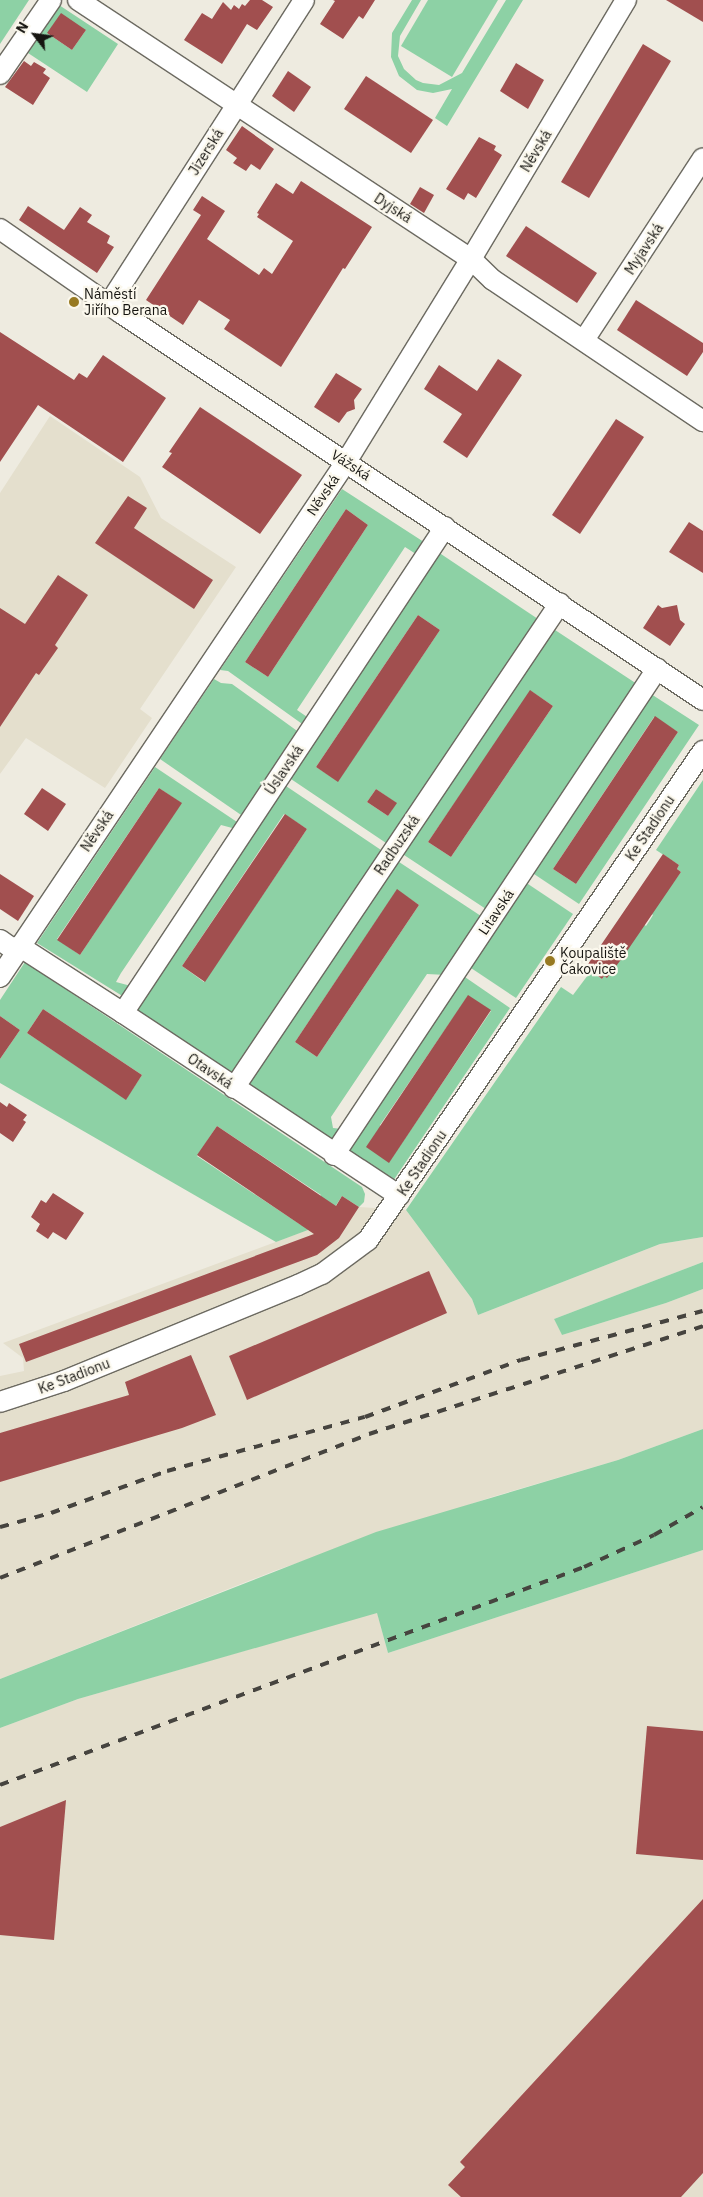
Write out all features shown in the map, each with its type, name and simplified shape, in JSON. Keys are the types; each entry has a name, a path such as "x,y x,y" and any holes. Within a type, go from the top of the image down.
{"street":[{"path":"0,74 51,0"},
{"name":"Dyjská","path":"78,0 471,259 493,280 703,421"},
{"name":"Jizerská","path":"109,304 304,0"},
{"name":"Něvská","path":"0,977 12,946 346,462 471,259 626,0"},
{"name":"Myjavská","path":"584,340 703,158"},
{"name":"Vážská","path":"0,229 109,304 703,700"},
{"name":"Úslavská","path":"123,1013 446,527"},
{"name":"Radbuzská","path":"234,1088 560,603"},
{"name":"Litavská","path":"334,1155 657,669"},
{"name":"Ke Stadionu","path":"0,1402 64,1381 322,1274 368,1240 703,751"},
{"name":"Otavská","path":"12,946 123,1013 334,1155 399,1196"}],"shaded area":[{"path":"50,416 140,477 161,518 236,567 140,709 152,718 105,788 26,738 0,774 0,493"},
{"path":"342,1196 359,1207 406,1210 472,1299 478,1315 660,1244 703,1237 703,1262 554,1319 562,1335 666,1303 703,1289 703,1429 618,1460 492,1497 274,1571 0,1679 0,1376 24,1371 23,1358 3,1343 324,1224"},
{"path":"703,1550 703,2197 0,2197 0,1728 78,1699 377,1612 388,1653"}],"green space":[{"path":"0,0 29,0 0,44"},
{"path":"412,0 421,0 400,36 398,56 404,69 416,80 439,85 462,73 506,0 523,0 447,126 435,118 452,89 433,93 417,90 399,76 391,57 392,33"},
{"path":"428,0 498,0 452,77 401,46"},
{"path":"59,5 118,44 87,92 28,53","holes":["86,30 72,50 47,33"]},
{"path":"342,489 427,544 419,556 405,547 297,710 310,719 305,726 228,671 220,670","holes":["346,509 368,525 268,677 245,662"]},
{"path":"438,552 541,621 389,845 288,777","holes":["418,615 440,630 338,781 316,767","376,789 396,803 388,816 367,802"]},
{"path":"552,628 640,686 489,911 401,853","holes":["531,691 553,706 451,857 428,842"]},
{"path":"214,679 221,683 232,684 300,733 244,817 160,759"},
{"path":"651,694 699,725 579,904 531,872","holes":["654,717 678,732 576,884 553,869"]},
{"path":"155,767 240,824 236,829 221,825 121,973 116,982 131,986 124,997 37,943","holes":["159,788 181,803 80,955 57,939"]},
{"path":"703,780 703,1237 660,1244 478,1315 472,1299 406,1210 561,987 573,995 591,971 602,979 640,922 646,926 653,915 648,911 667,891 681,872 677,869 679,865 656,850"},
{"path":"283,784 384,852 235,1071 231,1072 133,1008","holes":["284,814 307,829 204,982 182,966"]},
{"path":"396,860 484,918 446,975 427,974 331,1117 333,1128 342,1129 337,1136 330,1139 247,1083","holes":["397,890 419,905 317,1057 295,1042"]},
{"path":"525,882 573,914 516,998 468,966"},
{"path":"25,962 362,1187 365,1194 364,1202 359,1207 342,1196 324,1224 276,1242 0,1083 0,1059 20,1030 0,1016 0,1000","holes":["43,1009 142,1075 126,1099 27,1033","217,1126 321,1195 301,1225 197,1156"]},
{"path":"462,975 510,1008 393,1181 346,1149","holes":["468,996 491,1011 389,1162 380,1125"]},
{"path":"703,1262 703,1289 666,1303 562,1335 554,1319"},
{"path":"703,1429 703,1550 388,1653 377,1613 78,1699 0,1728 0,1679 376,1532 618,1460"}],"building":[{"path":"250,0 262,0 273,7 257,30 247,24 222,64 184,40 202,13 212,19 223,2 231,10 234,5 239,9 242,4 245,6"},
{"path":"333,0 375,0 363,19 359,16 343,39 320,24 335,1"},
{"path":"666,0 703,0 703,22"},
{"path":"61,13 86,30 72,50 47,33"},
{"path":"643,44 671,61 589,198 561,182"},
{"path":"24,61 31,66 34,62 46,69 43,73 50,78 33,105 5,87"},
{"path":"516,63 544,80 528,109 500,91"},
{"path":"288,71 311,87 294,112 272,96"},
{"path":"366,76 433,120 411,153 344,109"},
{"path":"242,126 274,149 260,170 251,164 246,171 233,163 237,158 226,150"},
{"path":"479,137 496,146 494,150 502,155 476,198 468,193 464,200 446,189"},
{"path":"301,181 372,227 345,269 343,268 281,367 224,329 230,320 199,300 183,325 146,300 201,215 193,210 202,196 225,211 207,239 259,275 264,268 272,274 293,241 257,217 259,214 257,213 276,183 293,194"},
{"path":"420,187 434,195 424,213 410,204"},
{"path":"28,206 64,230 80,207 92,215 87,222 110,236 107,243 114,247 97,273 19,220"},
{"path":"526,226 597,273 577,303 506,256"},
{"path":"636,300 703,343 703,352 687,376 617,330"},
{"path":"0,332 74,380 79,373 87,378 103,355 166,398 123,462 38,405 0,462"},
{"path":"498,359 522,375 467,458 443,442 462,414 424,389 439,365 477,391"},
{"path":"336,373 362,389 354,400 355,409 347,412 339,423 314,407"},
{"path":"200,407 302,475 260,534 162,467 172,453 169,452"},
{"path":"616,419 644,437 580,534 552,515"},
{"path":"128,496 147,508 134,528 213,580 194,609 95,543"},
{"path":"346,509 368,525 268,677 245,662"},
{"path":"689,522 703,531 703,573 669,552"},
{"path":"58,575 88,595 55,645 58,648 39,675 36,673 0,727 0,608 25,624"},
{"path":"658,605 662,608 677,605 680,620 685,624 670,646 643,628"},
{"path":"418,615 440,630 338,782 316,767"},
{"path":"530,690 553,706 451,857 428,842"},
{"path":"655,716 678,732 576,884 553,869"},
{"path":"42,788 66,804 48,831 24,814"},
{"path":"159,788 182,803 80,955 57,940"},
{"path":"376,789 397,803 388,816 367,802"},
{"path":"285,814 307,829 205,982 182,966"},
{"path":"663,854 679,865 677,869 681,872 623,957 607,978 604,976 602,979 586,967"},
{"path":"0,874 34,896 18,921 0,909"},
{"path":"397,889 419,905 317,1057 295,1042"},
{"path":"468,995 491,1010 389,1163 366,1147"},
{"path":"43,1009 142,1075 126,1100 27,1033"},
{"path":"0,1016 20,1030 0,1059"},
{"path":"0,1102 7,1107 9,1103 27,1115 23,1120 26,1122 13,1142 0,1133"},
{"path":"217,1126 336,1206 342,1196 359,1207 339,1238 317,1255 26,1362 19,1344 314,1234 197,1155"},
{"path":"53,1193 84,1213 66,1240 53,1232 48,1239 36,1231 40,1224 31,1217 41,1200 46,1203"},
{"path":"429,1271 447,1313 247,1400 229,1356"},
{"path":"191,1355 216,1415 182,1428 0,1482 0,1433 129,1395 125,1382"},
{"path":"647,1726 703,1731 703,1860 636,1854"},
{"path":"66,1800 54,1940 0,1935 0,1827"},
{"path":"703,1899 703,2173 681,2197 461,2197 448,2185 465,2167 460,2162"}],"railway":[{"path":"0,1527 51,1513 167,1471 365,1417 521,1360 703,1311"},
{"path":"0,1578 369,1434 703,1326"},
{"path":"0,1785 584,1567 654,1535 703,1507"}],"place":[{"name":"Náměstí Jiřího Berana","path":"74,302"},
{"name":"Koupaliště Čakovice","path":"550,961"}]}
